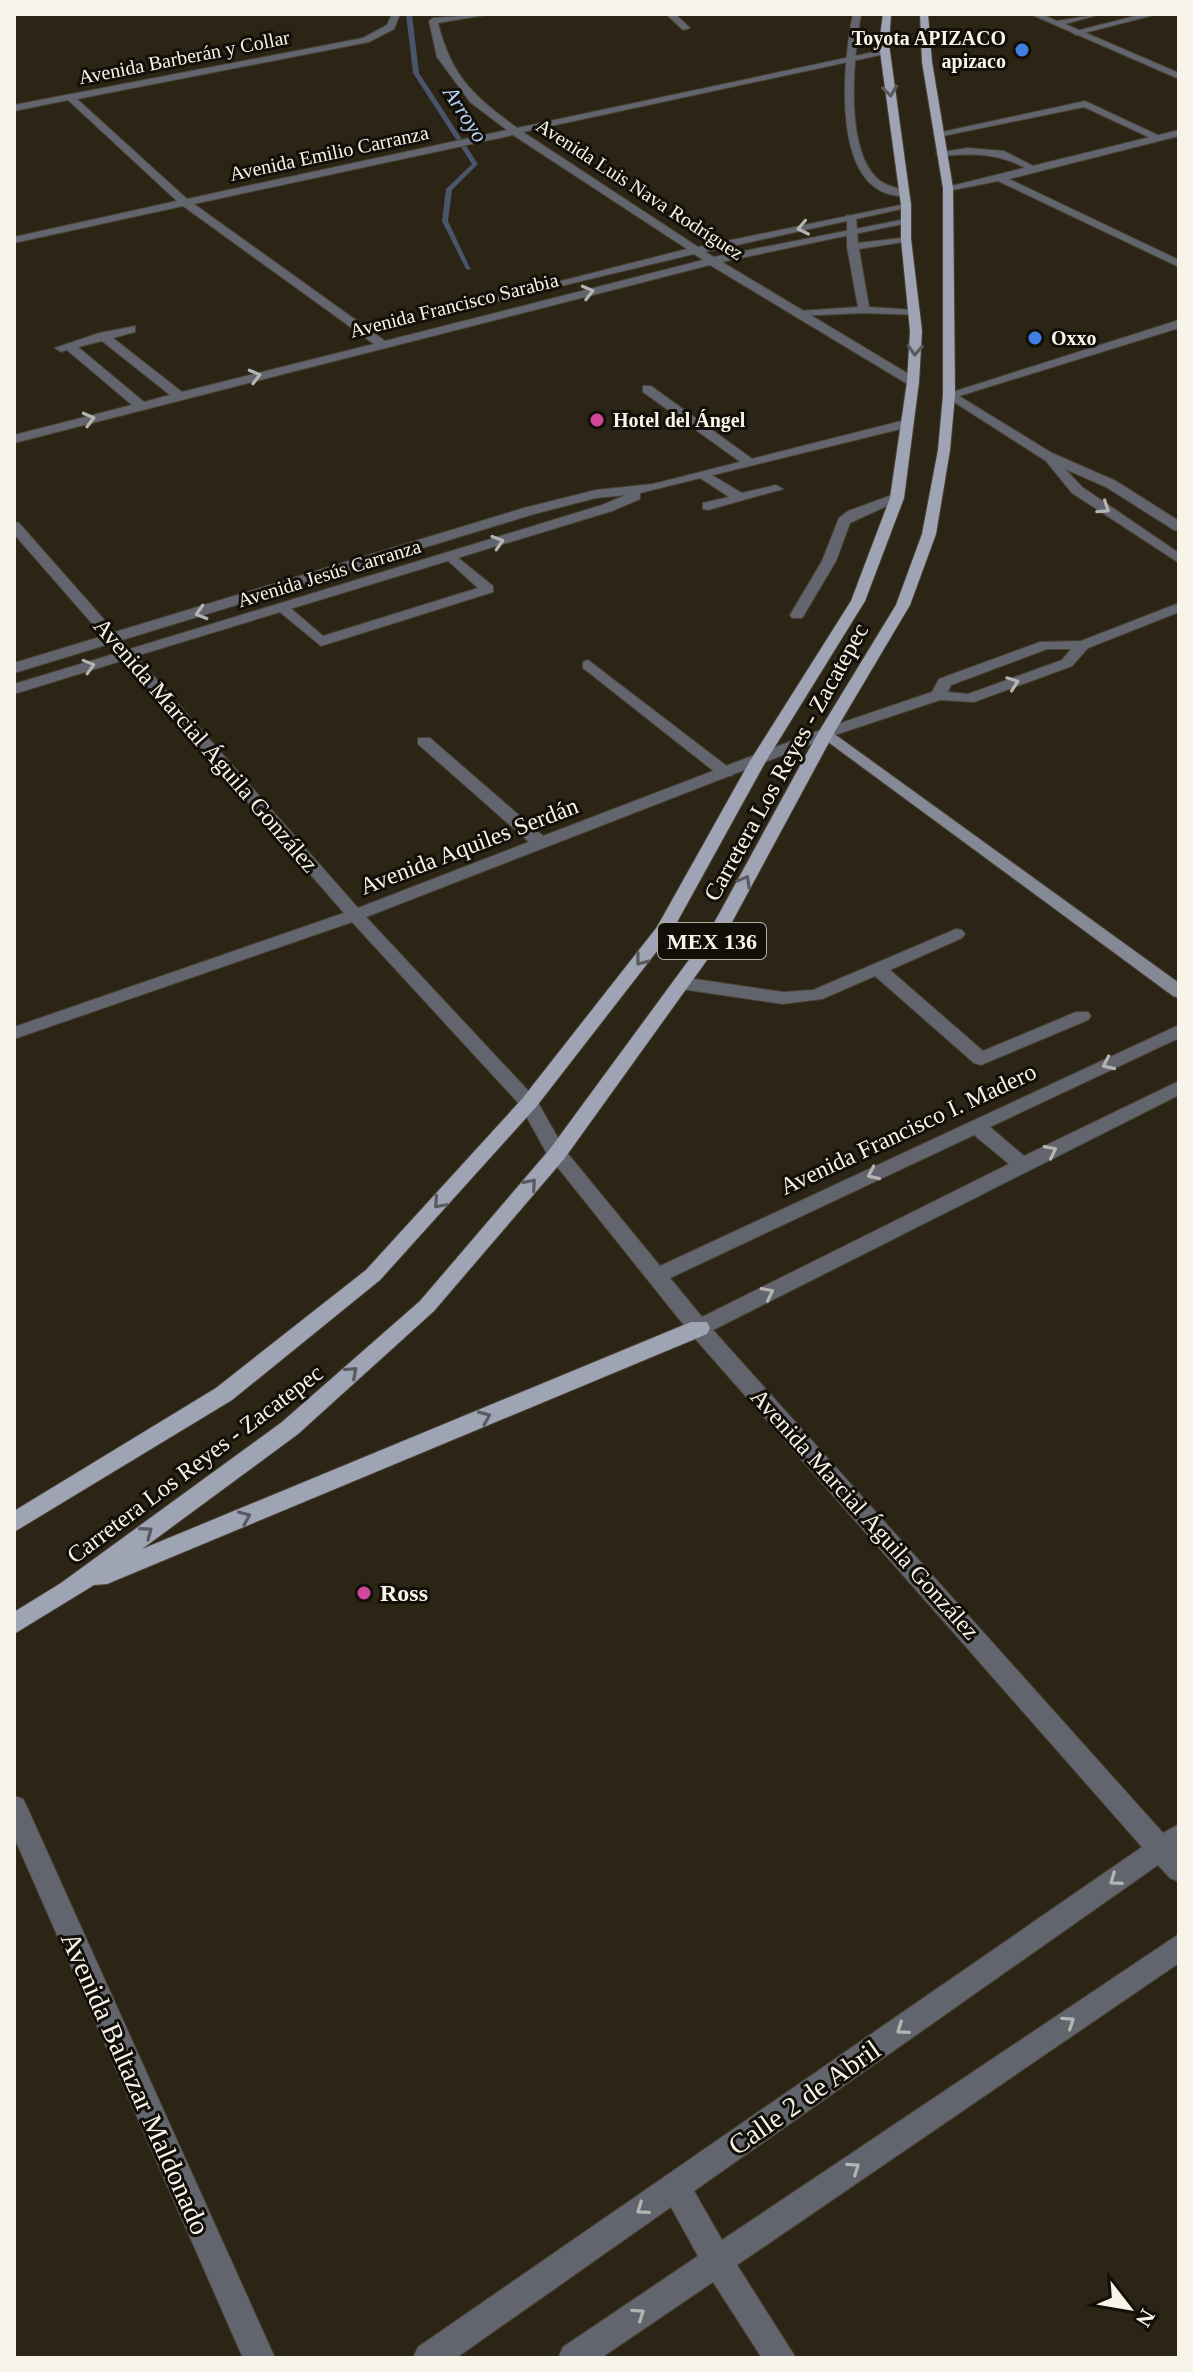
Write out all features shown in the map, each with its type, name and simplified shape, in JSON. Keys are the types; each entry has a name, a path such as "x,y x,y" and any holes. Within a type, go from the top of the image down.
{"main road":[{"name":"Carretera Los Reyes - Zacatepec","path":"14,1523 224,1394 373,1275 529,1103 665,929 758,761 858,601 897,498 913,382 914,313 906,239 906,207 885,51 887,14"},
{"name":"Carretera Los Reyes - Zacatepec","path":"14,1624 69,1590 290,1428 427,1306 557,1154 716,935 826,733 903,605 929,534 944,450 949,395 948,188 927,62 924,14"},
{"path":"826,733 1179,992"},
{"path":"69,1590 699,1328"}],"street":[{"name":"Avenida Barberán y Collar","path":"14,108 366,40 391,27 396,14"},
{"name":"Avenida Luis Nava Rodríguez","path":"487,14 433,21 442,57 473,100 516,132 712,261 913,382"},
{"path":"670,14 686,28"},
{"path":"857,14 849,59 854,138 861,164 875,182 906,207"},
{"path":"1034,14 1179,76"},
{"path":"1055,24 1097,14"},
{"path":"1076,32 1154,14"},
{"name":"Avenida Emilio Carranza","path":"14,240 885,51"},
{"path":"70,97 184,202 381,343"},
{"path":"938,134 1085,104 1159,138"},
{"path":"948,188 1036,170 1179,133"},
{"path":"941,153 998,151 1012,154 1036,170"},
{"path":"1000,178 1179,264"},
{"name":"Avenida Francisco Sarabia","path":"471,307 697,250 906,207"},
{"name":"Avenida Francisco Sarabia","path":"14,439 174,391 712,261 852,233 906,207"},
{"path":"851,217 864,310"},
{"path":"853,247 906,239"},
{"path":"799,314 864,310 914,313"},
{"path":"949,395 1179,324"},
{"path":"131,329 63,347 136,401"},
{"name":"Avenida Francisco Sarabia","path":"351,337 381,329"},
{"path":"103,336 174,391"},
{"name":"Avenida Francisco Sarabia","path":"174,391 245,366"},
{"path":"647,389 751,463"},
{"path":"949,395 1047,456 1111,484 1179,527"},
{"name":"Avenida Francisco Sarabia","path":"14,426 136,401"},
{"name":"Avenida Jesús Carranza","path":"14,668 529,511 596,494 653,488 909,423"},
{"path":"1047,456 1077,490 1179,559"},
{"path":"705,475 740,498"},
{"name":"Avenida Jesús Carranza","path":"14,689 607,508 653,488"},
{"path":"708,506 776,489"},
{"path":"797,615 829,561 844,521 853,514 897,498"},
{"name":"Avenida Marcial Águila González","path":"14,526 20,543 114,639 355,915 529,1103 557,1154 699,1328 1173,1851"},
{"path":"282,608 321,642 488,589 451,556"},
{"name":"Avenida Aquiles Serdán","path":"939,695 944,682 1045,645 1083,645 1179,607"},
{"name":"Avenida Aquiles Serdán","path":"14,1033 355,915 826,733 939,695 969,699 1067,663 1083,645"},
{"path":"588,665 726,773"},
{"path":"424,741 542,844"},
{"path":"681,983 783,998 816,995 956,934"},
{"path":"877,968 981,1059 1082,1016"},
{"name":"Avenida Francisco I. Madero","path":"658,1275 1179,1031"},
{"path":"699,1328 1179,1087"},
{"path":"976,1126 1022,1165"},
{"name":"Avenida Baltazar Maldonado","path":"14,1807 259,2358"},
{"name":"Calle 2 de Abril","path":"429,2358 675,2186 1173,1851"},
{"path":"574,2358 1179,1947"},
{"path":"675,2186 717,2261 780,2358"}],"waterway":[{"name":"Arroyo","path":"409,14 416,73 475,164 449,189 445,221 469,269"}],"place":[{"name":"Toyota APIZACO apizaco","path":"1022,50"},
{"name":"Oxxo","path":"1035,338"},
{"name":"Hotel del Ángel","path":"597,420"},
{"name":"Ross","path":"364,1593"}]}
